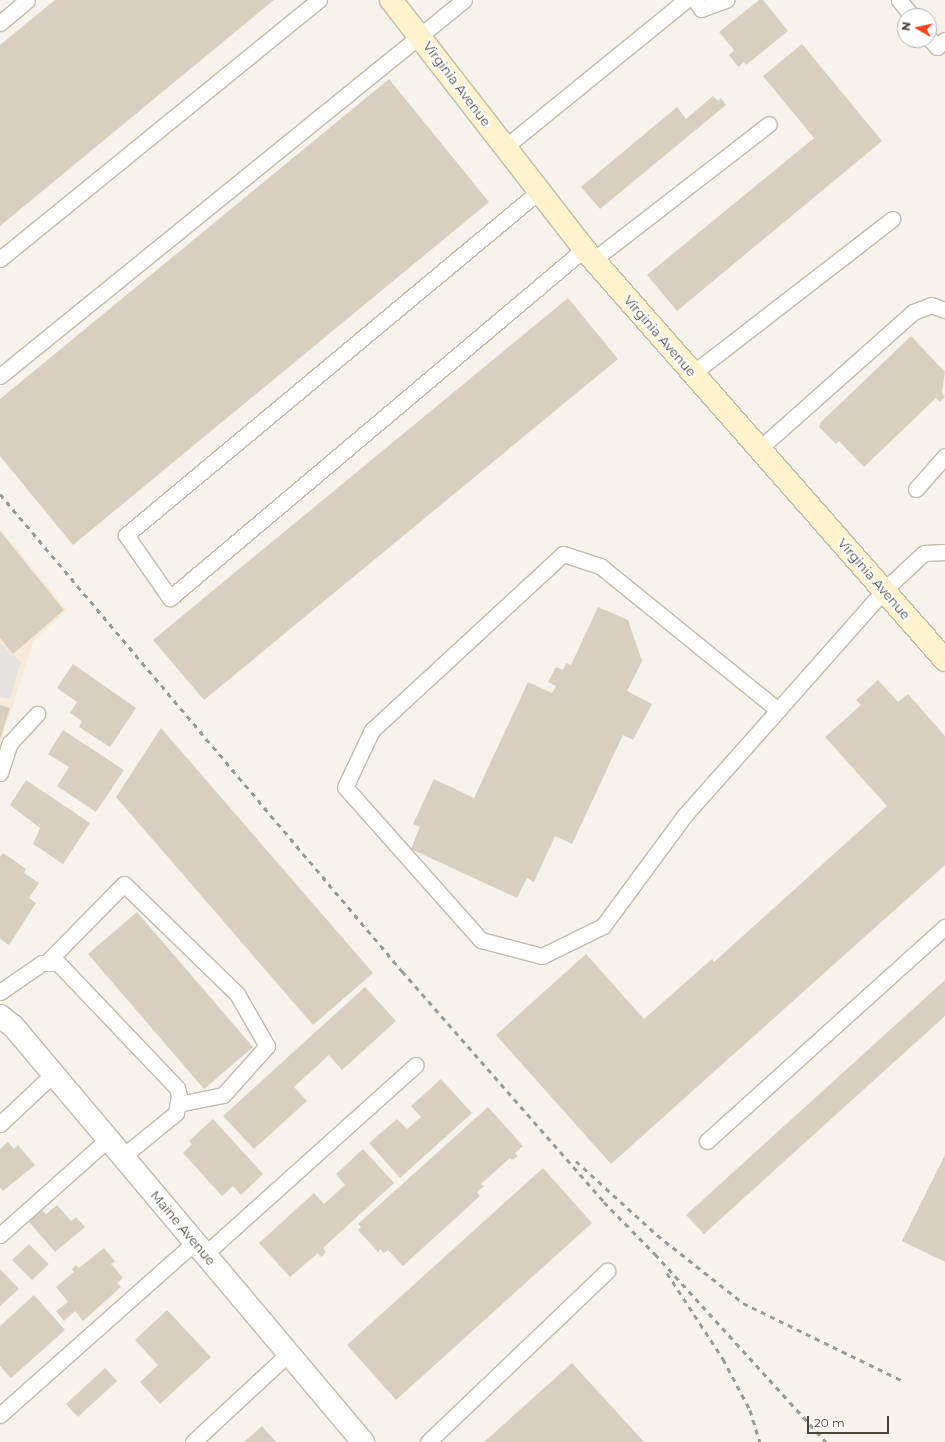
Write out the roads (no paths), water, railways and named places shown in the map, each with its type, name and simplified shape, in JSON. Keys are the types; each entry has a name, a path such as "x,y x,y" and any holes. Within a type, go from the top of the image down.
{"street":[{"name":"Virginia Avenue","path":"391,0 422,36 538,192 589,255 945,660"},
{"name":"Maine Avenue","path":"0,1016 13,1026 54,1074 363,1442"}],"lane":[{"path":"0,23 27,0"},
{"path":"0,259 319,0"},
{"path":"0,376 422,36 464,0"},
{"path":"505,148 686,0"},
{"path":"695,0 701,9 726,0"},
{"path":"899,0 906,8"},
{"path":"937,47 945,40"},
{"path":"538,192 126,535 170,598 589,255 769,124"},
{"path":"693,373 892,219"},
{"path":"760,448 913,312 931,305 945,310"},
{"path":"916,489 945,456"},
{"path":"778,710 600,566 563,554 372,730 346,787 481,940 542,956 603,926 684,816 778,710 884,590 924,553 945,552"},
{"path":"0,773 10,743 37,714"},
{"path":"0,992 48,961 124,884 237,994 267,1046 223,1095 178,1104"},
{"path":"707,1141 945,927"},
{"path":"48,961 58,963 176,1088 180,1096 176,1113 123,1156"},
{"path":"0,1415 416,1065"},
{"path":"0,1124 54,1074"},
{"path":"0,1235 108,1138"},
{"path":"428,1442 607,1271"},
{"path":"193,1442 288,1354"}],"railway":[{"path":"0,494 402,971 604,1202 655,1254 826,1442"},
{"path":"576,1161 657,1235 743,1303 901,1380"},
{"path":"667,1273 723,1359 750,1410 760,1442"}]}
